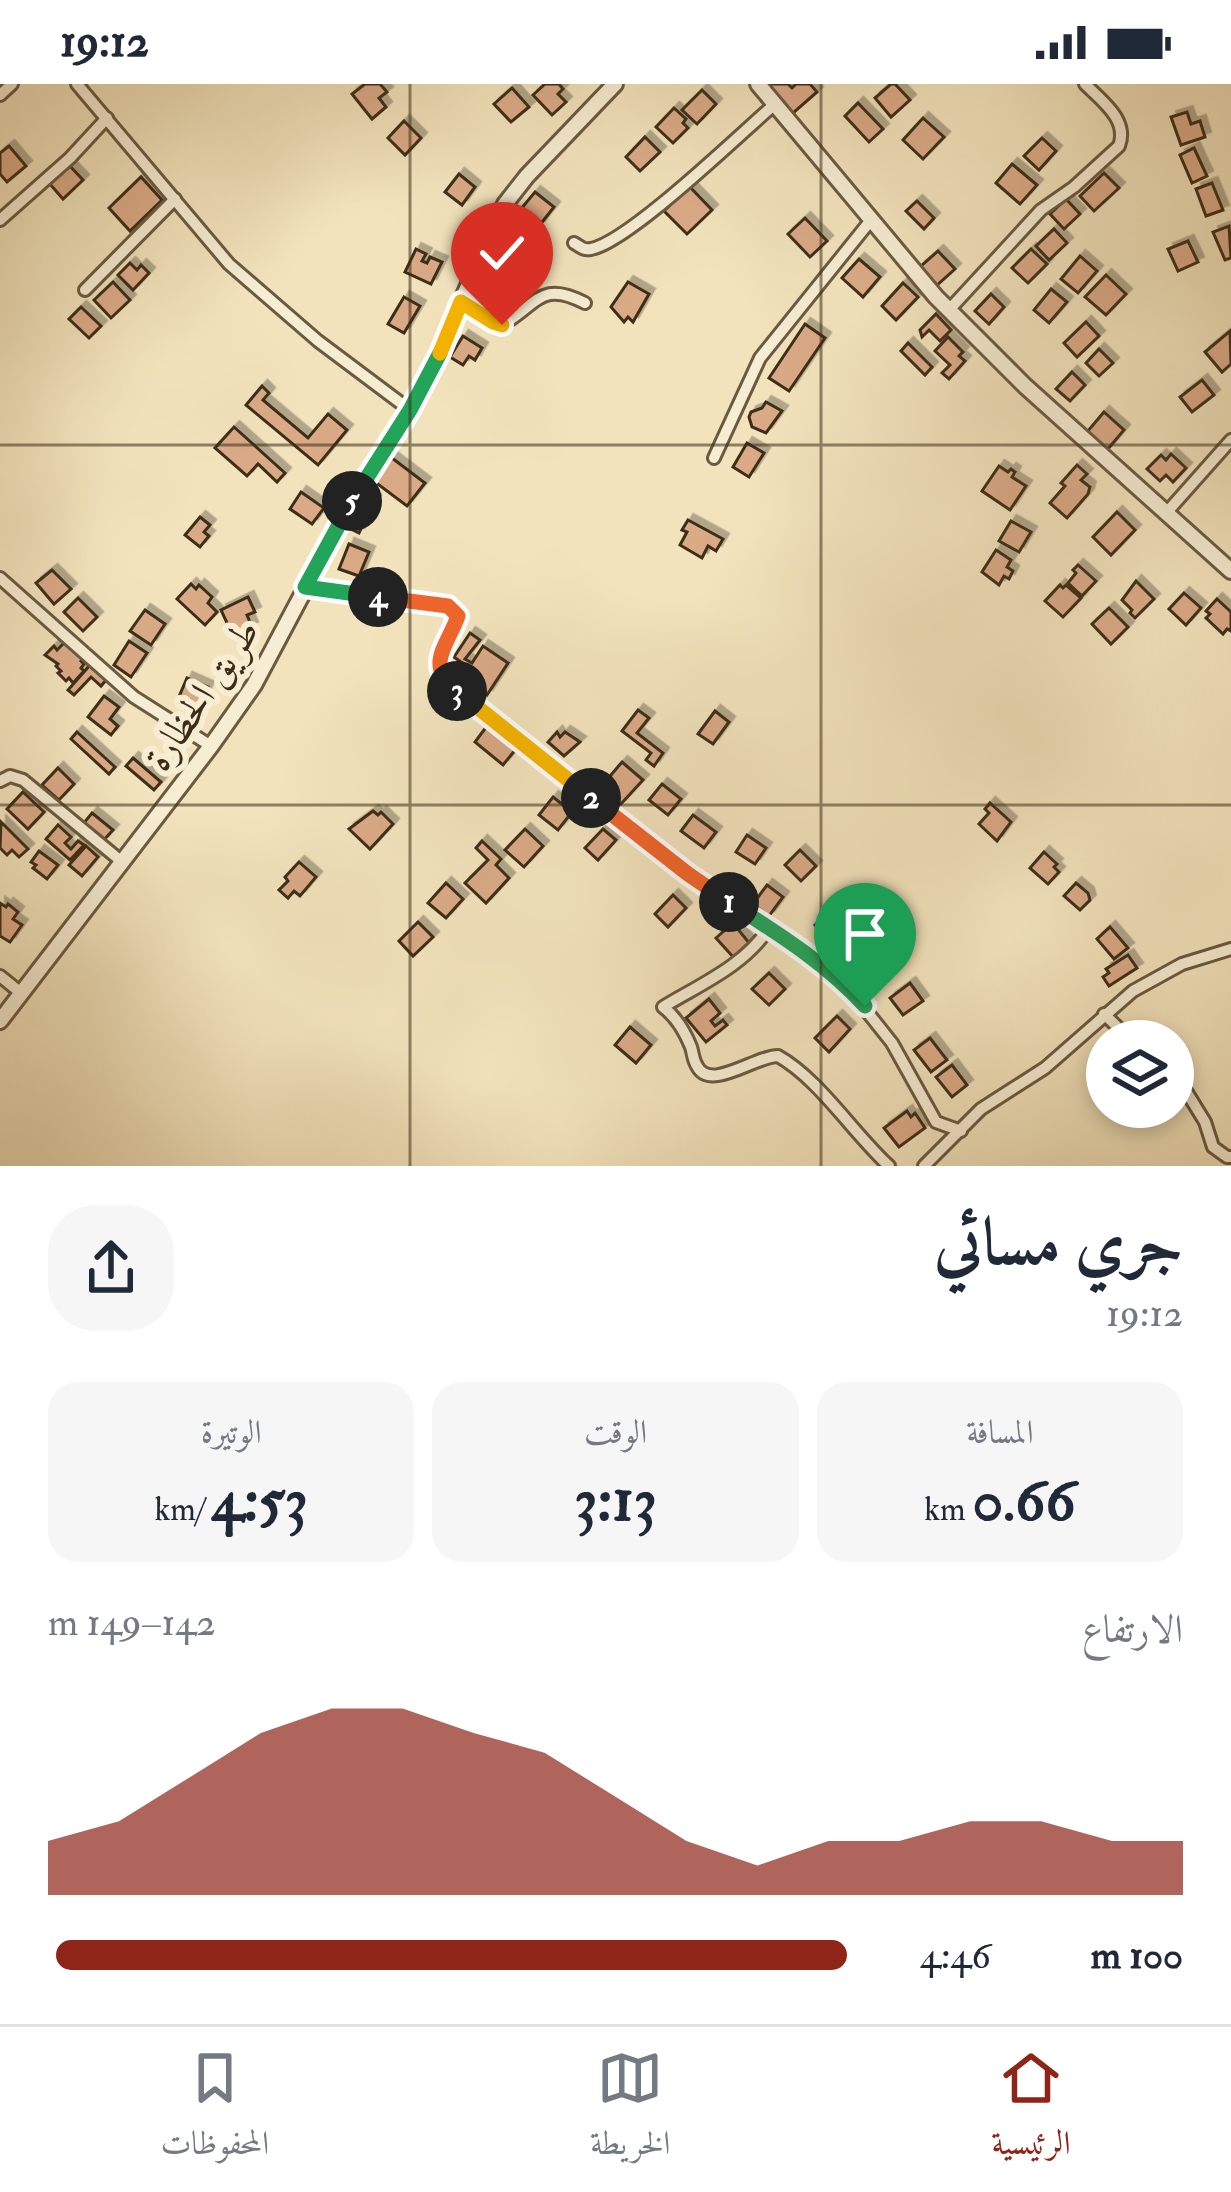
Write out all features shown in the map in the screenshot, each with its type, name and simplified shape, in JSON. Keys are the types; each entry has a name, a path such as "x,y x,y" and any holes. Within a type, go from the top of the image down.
{"street":[{"path":"0,95 12,84"},
{"path":"77,84 229,265 318,341 410,410"},
{"name":"طريق الحظارة","path":"0,1021 211,746 273,654 346,510 438,357 493,225 512,194 615,84"},
{"path":"758,84 949,310 1025,386 1231,571"},
{"path":"949,310 1041,210 1074,188 1119,146 1123,137 1118,120 1085,84"},
{"path":"574,243 591,249 643,218 775,104"},
{"path":"0,220 107,118"},
{"path":"86,290 175,199"},
{"path":"714,458 760,358 871,220"},
{"path":"461,302 499,325 554,292 585,303"},
{"path":"1167,512 1231,440"},
{"path":"0,578 134,697 211,746"},
{"path":"305,587 448,606 458,616 438,668 444,681 688,874 845,984 892,1043 936,1122 961,1130"},
{"path":"0,781 19,778 121,861"},
{"path":"769,928 752,951 663,1006 686,1034 703,1074 718,1077 762,1057 778,1055 804,1073 889,1166"},
{"path":"924,1166 993,1100 1045,1068 1132,991 1164,972 1231,949"},
{"path":"0,976 21,993"},
{"path":"1104,1014 1110,1020"},
{"path":"1194,1104 1213,1148 1231,1157"}],"building":[{"path":"365,84 380,84 387,92 379,98 386,107 372,119 352,94"},
{"path":"545,84 559,84 563,89 558,94 566,102 552,115 533,95"},
{"path":"766,84 792,88 810,84 817,92 792,114"},
{"path":"891,84 910,100 891,117 875,98"},
{"path":"512,88 529,107 511,122 494,104"},
{"path":"702,90 716,104 697,124 682,110"},
{"path":"858,103 883,129 869,142 845,116"},
{"path":"674,108 688,128 673,143 656,127"},
{"path":"1187,112 1191,124 1200,121 1205,137 1181,145 1171,117"},
{"path":"923,118 944,137 923,159 903,140"},
{"path":"404,121 421,138 405,155 388,138"},
{"path":"645,137 660,152 640,171 626,157"},
{"path":"1042,138 1056,151 1039,170 1024,156"},
{"path":"9,146 26,166 7,182 0,174 0,153"},
{"path":"1194,148 1207,176 1192,183 1180,155"},
{"path":"1012,164 1037,185 1020,204 996,183"},
{"path":"69,165 83,180 63,199 49,183"},
{"path":"1104,173 1119,188 1094,211 1080,196"},
{"path":"459,174 475,187 462,205 445,192"},
{"path":"141,177 162,200 130,231 109,208"},
{"path":"1212,183 1223,210 1206,216 1196,189"},
{"path":"689,186 712,210 687,234 664,211"},
{"path":"535,192 554,207 539,226 520,210"},
{"path":"1066,199 1080,214 1064,229 1050,214"},
{"path":"917,201 934,218 924,229 906,211"},
{"path":"805,218 827,241 810,257 788,234"},
{"path":"1229,226 1231,258 1225,260 1213,232"},
{"path":"1054,229 1067,243 1049,260 1036,246"},
{"path":"1188,241 1198,262 1178,271 1168,249"},
{"path":"416,249 426,254 422,261 427,263 430,257 442,262 431,284 405,272"},
{"path":"1031,249 1047,264 1028,283 1012,268"},
{"path":"938,251 955,269 936,286 920,267"},
{"path":"1080,256 1097,271 1078,293 1061,279"},
{"path":"859,259 880,277 863,297 842,278"},
{"path":"130,263 149,273 133,290 118,275"},
{"path":"481,273 503,282 495,302 473,293"},
{"path":"1106,275 1126,294 1106,315 1085,297"},
{"path":"113,282 130,300 111,318 94,300"},
{"path":"628,282 649,294 633,322 628,317 624,322 611,307"},
{"path":"903,283 918,297 896,320 882,306"},
{"path":"1051,289 1067,302 1049,323 1034,310"},
{"path":"991,294 1004,307 989,324 975,311"},
{"path":"404,297 420,306 404,333 388,324"},
{"path":"81,307 101,326 89,338 69,319"},
{"path":"936,314 951,330 940,341 929,330 922,337 920,330"},
{"path":"1086,322 1099,336 1077,357 1064,343"},
{"path":"805,324 825,338 789,391 769,378"},
{"path":"1230,331 1231,364 1222,372 1205,352"},
{"path":"463,336 482,348 475,360 469,356 463,365 450,357"},
{"path":"948,337 965,361 949,379 942,373 950,365 935,351"},
{"path":"908,343 932,367 925,375 901,351"},
{"path":"1099,349 1113,363 1099,376 1086,363"},
{"path":"1072,372 1085,385 1070,401 1056,389"},
{"path":"1202,380 1214,395 1192,412 1180,397"},
{"path":"262,386 269,393 263,400 308,438 328,414 347,430 318,465 246,405"},
{"path":"766,402 782,411 766,433 752,427 749,417"},
{"path":"1104,412 1124,430 1107,450 1087,432"},
{"path":"234,427 285,473 277,482 258,464 247,476 215,448"},
{"path":"747,443 764,453 749,477 733,467"},
{"path":"1171,454 1186,468 1173,482 1166,475 1160,481 1147,469 1161,455 1166,460"},
{"path":"392,458 425,483 407,506 375,482"},
{"path":"1077,465 1087,474 1081,480 1090,487 1067,518 1050,503"},
{"path":"999,466 1008,472 1011,469 1012,477 1026,486 1010,510 982,491"},
{"path":"301,492 324,508 312,524 290,509"},
{"path":"361,493 375,500 359,533 345,526"},
{"path":"1117,512 1135,530 1111,555 1093,537"},
{"path":"200,517 210,525 204,532 209,536 200,547 185,535"},
{"path":"688,520 723,539 716,551 708,546 702,558 680,545"},
{"path":"1011,521 1031,532 1019,552 999,541"},
{"path":"349,544 369,552 359,576 339,569"},
{"path":"996,550 1011,560 1007,567 1013,571 999,585 982,572"},
{"path":"1078,565 1096,581 1082,596 1068,583"},
{"path":"52,570 71,589 54,604 36,583"},
{"path":"1136,581 1154,599 1135,618 1122,600"},
{"path":"191,584 212,597 208,603 217,612 205,625 177,599"},
{"path":"1060,585 1081,598 1063,617 1045,601"},
{"path":"1184,593 1201,608 1186,625 1169,609"},
{"path":"248,597 255,612 247,615 252,627 233,636 221,610"},
{"path":"78,598 97,617 83,631 64,612"},
{"path":"1217,599 1231,612 1231,631 1223,634 1206,618"},
{"path":"1109,608 1128,627 1111,644 1092,624"},
{"path":"145,610 165,624 151,645 130,631"},
{"path":"470,633 480,640 465,659 472,663 483,646 508,663 487,695 460,677 468,667 454,657"},
{"path":"67,640 84,657 84,671 73,683 45,655"},
{"path":"129,641 147,653 131,677 114,665"},
{"path":"91,664 107,679 101,686 91,677 74,695 68,690"},
{"path":"187,678 208,687 199,708 178,699"},
{"path":"104,696 119,707 110,719 118,726 111,735 88,717"},
{"path":"638,710 649,718 637,733 663,753 654,766 646,760 651,753 622,731"},
{"path":"715,711 729,722 713,744 698,734"},
{"path":"487,726 516,749 503,765 475,742"},
{"path":"77,732 115,767 109,774 71,739"},
{"path":"557,732 580,742 564,756 548,742"},
{"path":"133,758 161,782 154,790 126,766"},
{"path":"622,762 643,780 620,805 600,788"},
{"path":"58,768 74,784 59,800 42,785"},
{"path":"662,784 681,799 668,815 649,800"},
{"path":"23,792 44,812 28,829 7,809"},
{"path":"553,797 572,812 558,830 539,815"},
{"path":"990,803 1011,822 997,841 979,824 989,813 985,809"},
{"path":"373,811 393,824 370,849 349,829"},
{"path":"92,813 113,830 103,841 83,824"},
{"path":"693,815 716,832 704,848 681,831"},
{"path":"1,822 28,849 19,857 0,848"},
{"path":"58,825 71,837 65,843 71,849 78,841 84,845 70,860 46,839"},
{"path":"525,829 543,846 524,867 505,850"},
{"path":"603,829 616,840 598,860 585,848"},
{"path":"747,835 766,848 755,864 736,852"},
{"path":"482,841 501,859 496,865 509,878 486,903 465,883 488,860 476,848"},
{"path":"86,846 98,857 82,876 69,865"},
{"path":"800,850 816,866 801,881 785,865"},
{"path":"39,851 58,865 47,879 31,862"},
{"path":"1044,852 1059,872 1048,884 1030,868"},
{"path":"299,862 316,877 300,896 294,891 288,898 279,890"},
{"path":"446,883 463,899 446,918 428,903"},
{"path":"1076,883 1090,900 1080,910 1064,896"},
{"path":"767,885 783,897 769,916 753,904"},
{"path":"673,895 686,908 668,927 655,914"},
{"path":"836,901 856,918 849,925 854,929 840,946 815,925"},
{"path":"0,903 18,912 13,919 22,925 10,942 0,936"},
{"path":"418,922 433,937 413,956 399,941"},
{"path":"733,923 750,944 734,958 716,938"},
{"path":"1110,927 1128,948 1114,959 1097,939"},
{"path":"876,930 889,944 864,965 852,951"},
{"path":"1128,955 1137,968 1109,986 1103,977 1109,973 1106,969"},
{"path":"769,973 785,989 769,1005 752,989"},
{"path":"910,983 923,1001 903,1015 890,998"},
{"path":"709,999 720,1013 711,1021 715,1026 723,1020 727,1025 706,1042 686,1018"},
{"path":"837,1016 850,1029 829,1052 815,1038"},
{"path":"630,1027 651,1045 636,1063 615,1045"},
{"path":"930,1038 947,1060 931,1072 914,1050"},
{"path":"952,1065 967,1085 952,1097 936,1077"},
{"path":"907,1111 911,1117 915,1113 925,1128 899,1147 884,1128"}],"route":[{"path":"502,325 461,302 410,410 346,510 305,587 448,606 458,616 438,668 444,681 688,874 814,959 865,1006"}]}
